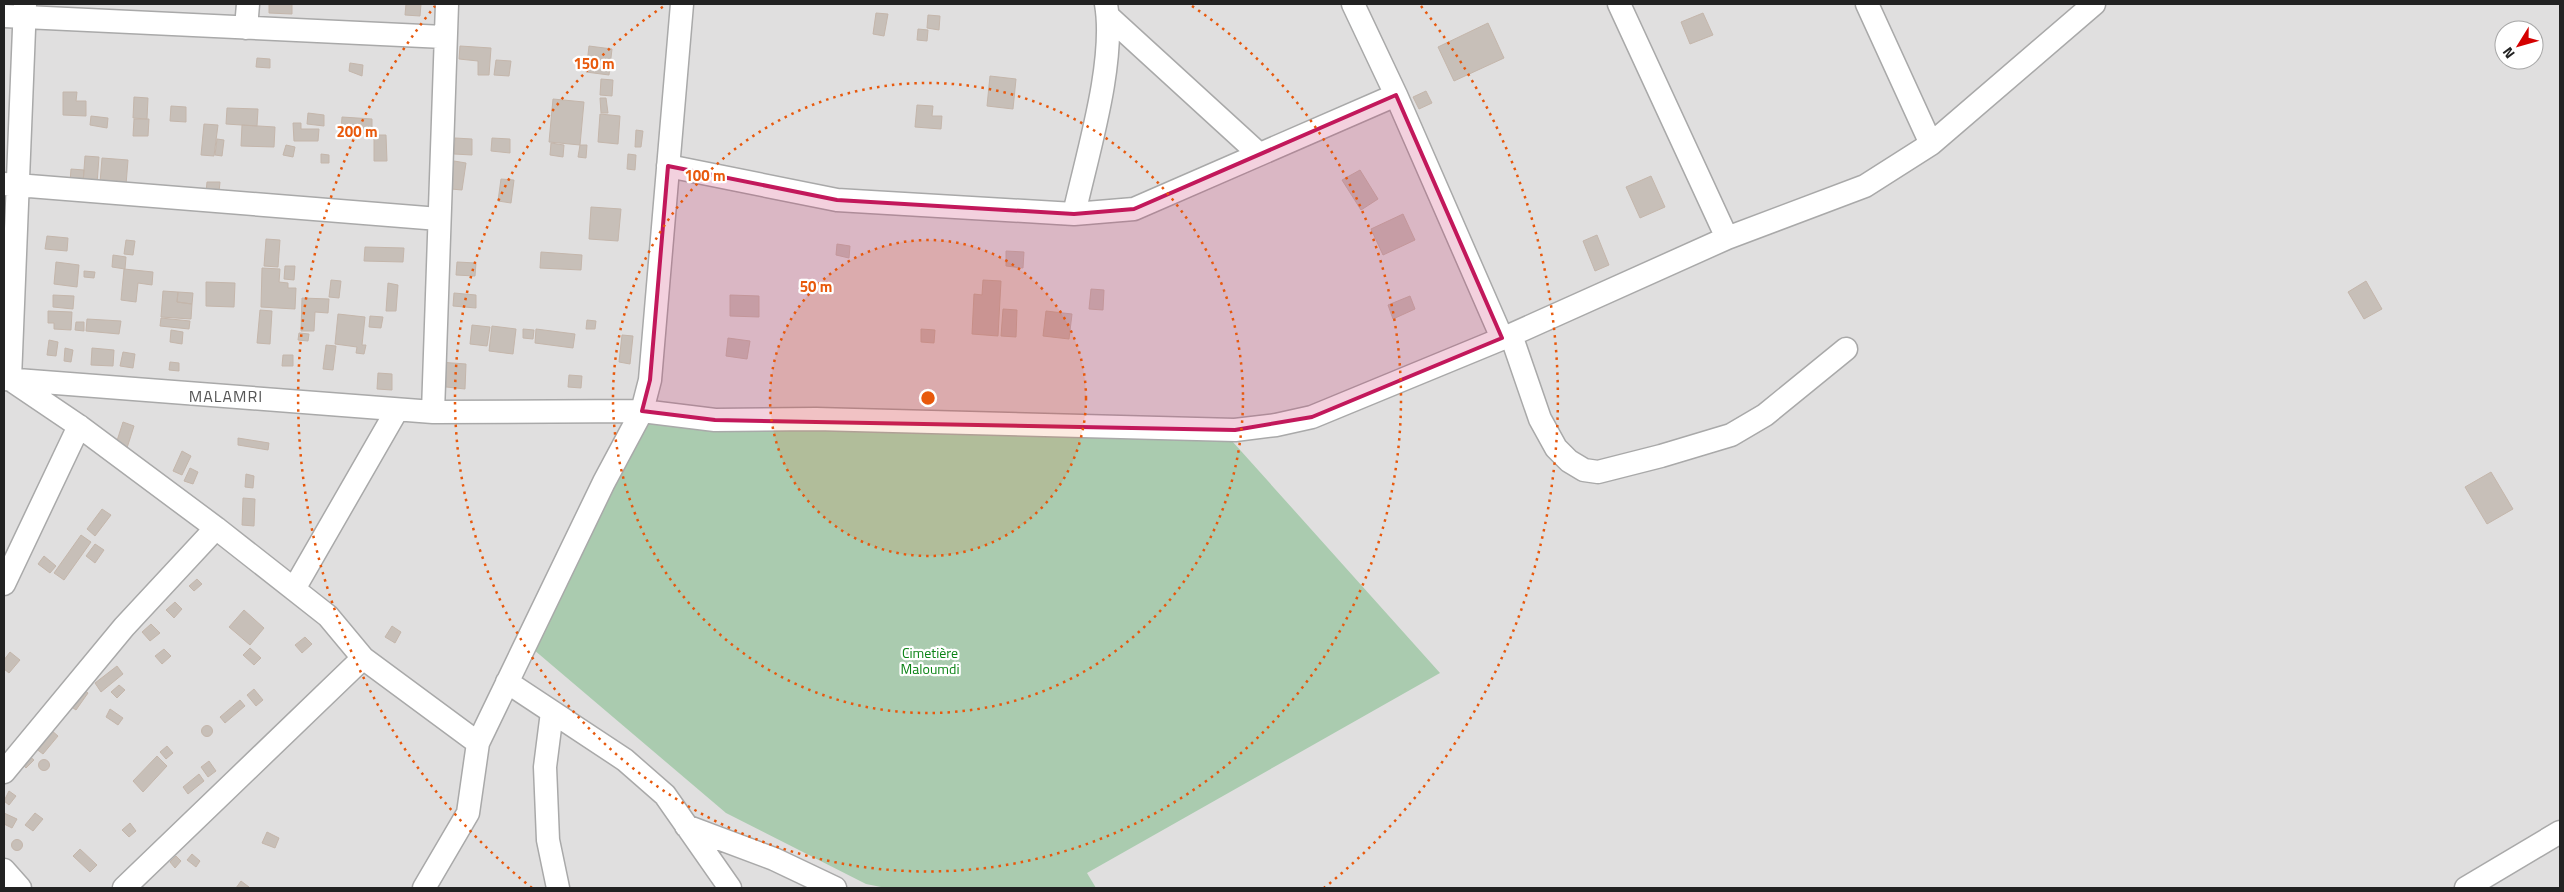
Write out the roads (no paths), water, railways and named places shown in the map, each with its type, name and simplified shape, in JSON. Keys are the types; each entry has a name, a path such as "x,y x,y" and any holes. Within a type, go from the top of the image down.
{"street":[{"path":"246,28 248,4"},
{"path":"433,412 444,38 447,4"},
{"path":"424,888 468,813 478,743 604,482 642,411 650,380 682,4"},
{"path":"1353,4 1506,336 1540,419 1556,448 1569,462 1584,470 1598,472 1661,456 1731,434 1765,415 1846,349"},
{"path":"1619,4 1727,238"},
{"path":"1867,4 1931,144"},
{"path":"7,379 433,412 642,411 715,420 816,420 1235,430 1276,425 1312,417 1506,336 1727,238 1865,186 1931,144 2094,4"},
{"path":"1074,214 1104,74 1107,10"},
{"path":"1107,10 1258,154"},
{"path":"7,379 17,12 246,28 444,38"},
{"path":"668,166 837,200 1074,214 1134,209 1396,95"},
{"path":"11,185 439,219"},
{"path":"7,379 79,426 216,528 328,616 363,658 478,743"},
{"path":"294,589 398,410"},
{"path":"4,584 79,426"},
{"path":"4,772 124,627 216,528"},
{"path":"124,888 363,658"},
{"path":"508,682 625,760 665,795 730,888"},
{"path":"552,712 545,767 548,840 558,888"},
{"path":"686,826 774,859 835,888"},
{"path":"2466,888 2560,832"},
{"path":"4,870 20,888"}],"district":[{"name":"MALAMRI","path":"226,396"}],"park label":[{"name":"Cimetière Maloumdi","path":"930,660"}]}
